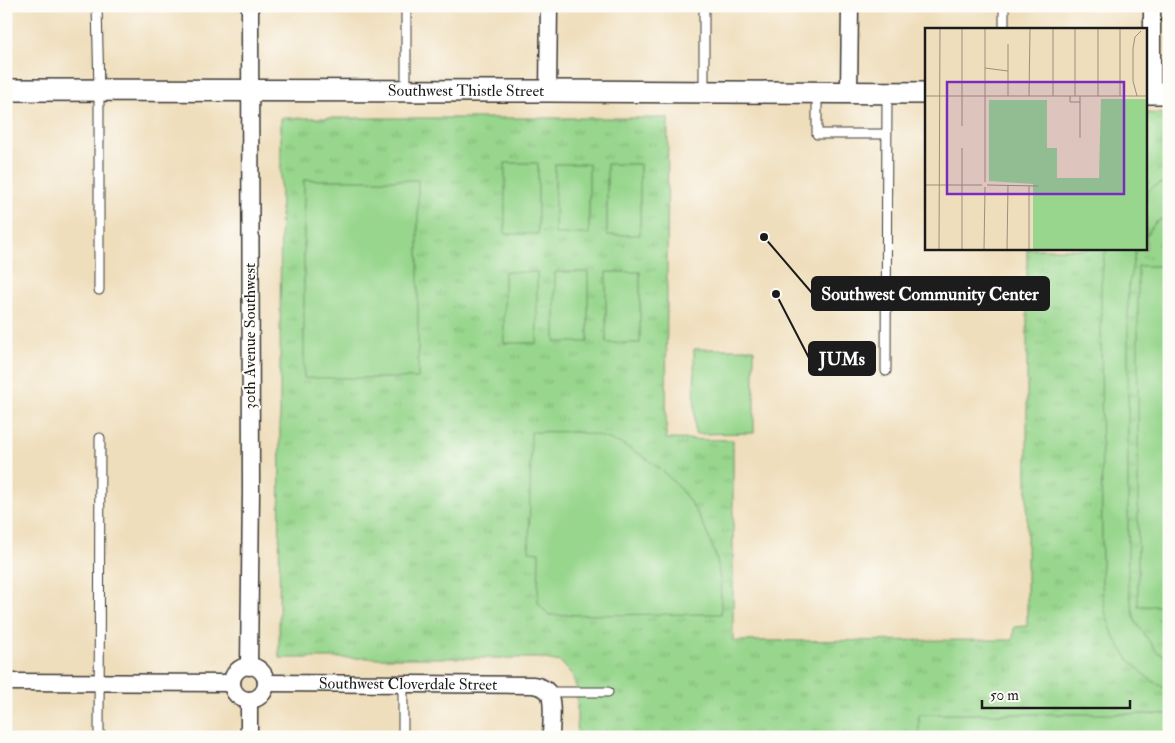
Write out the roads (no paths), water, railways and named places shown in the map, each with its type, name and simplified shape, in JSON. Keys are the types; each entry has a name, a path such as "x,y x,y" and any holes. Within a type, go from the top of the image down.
{"street":[{"name":"30th Avenue Southwest","path":"250,6 250,666"},
{"path":"548,91 549,6"},
{"path":"849,92 850,6"},
{"path":"1152,6 1156,93"},
{"name":"Southwest Thistle Street","path":"6,90 925,92"},
{"path":"250,666 264,673 266,683 262,695 249,700 237,696 232,683 237,672 242,668 250,666"},
{"path":"6,682 232,683"},
{"name":"Southwest Cloverdale Street","path":"266,683 533,685 542,687 548,692"},
{"path":"548,692 551,702 551,737"},
{"path":"249,700 249,737"}],"lane":[{"path":"97,6 99,290"},
{"path":"406,6 406,91"},
{"path":"704,6 704,92"},
{"path":"1004,6 1004,28"},
{"path":"817,92 817,134 887,134"},
{"path":"886,371 887,92"},
{"path":"99,737 100,438"},
{"path":"403,684 403,737"},
{"path":"548,692 608,692"}],"place":[{"name":"Southwest Community Center","path":"764,237"},
{"name":"JUMs","path":"776,294"}]}
